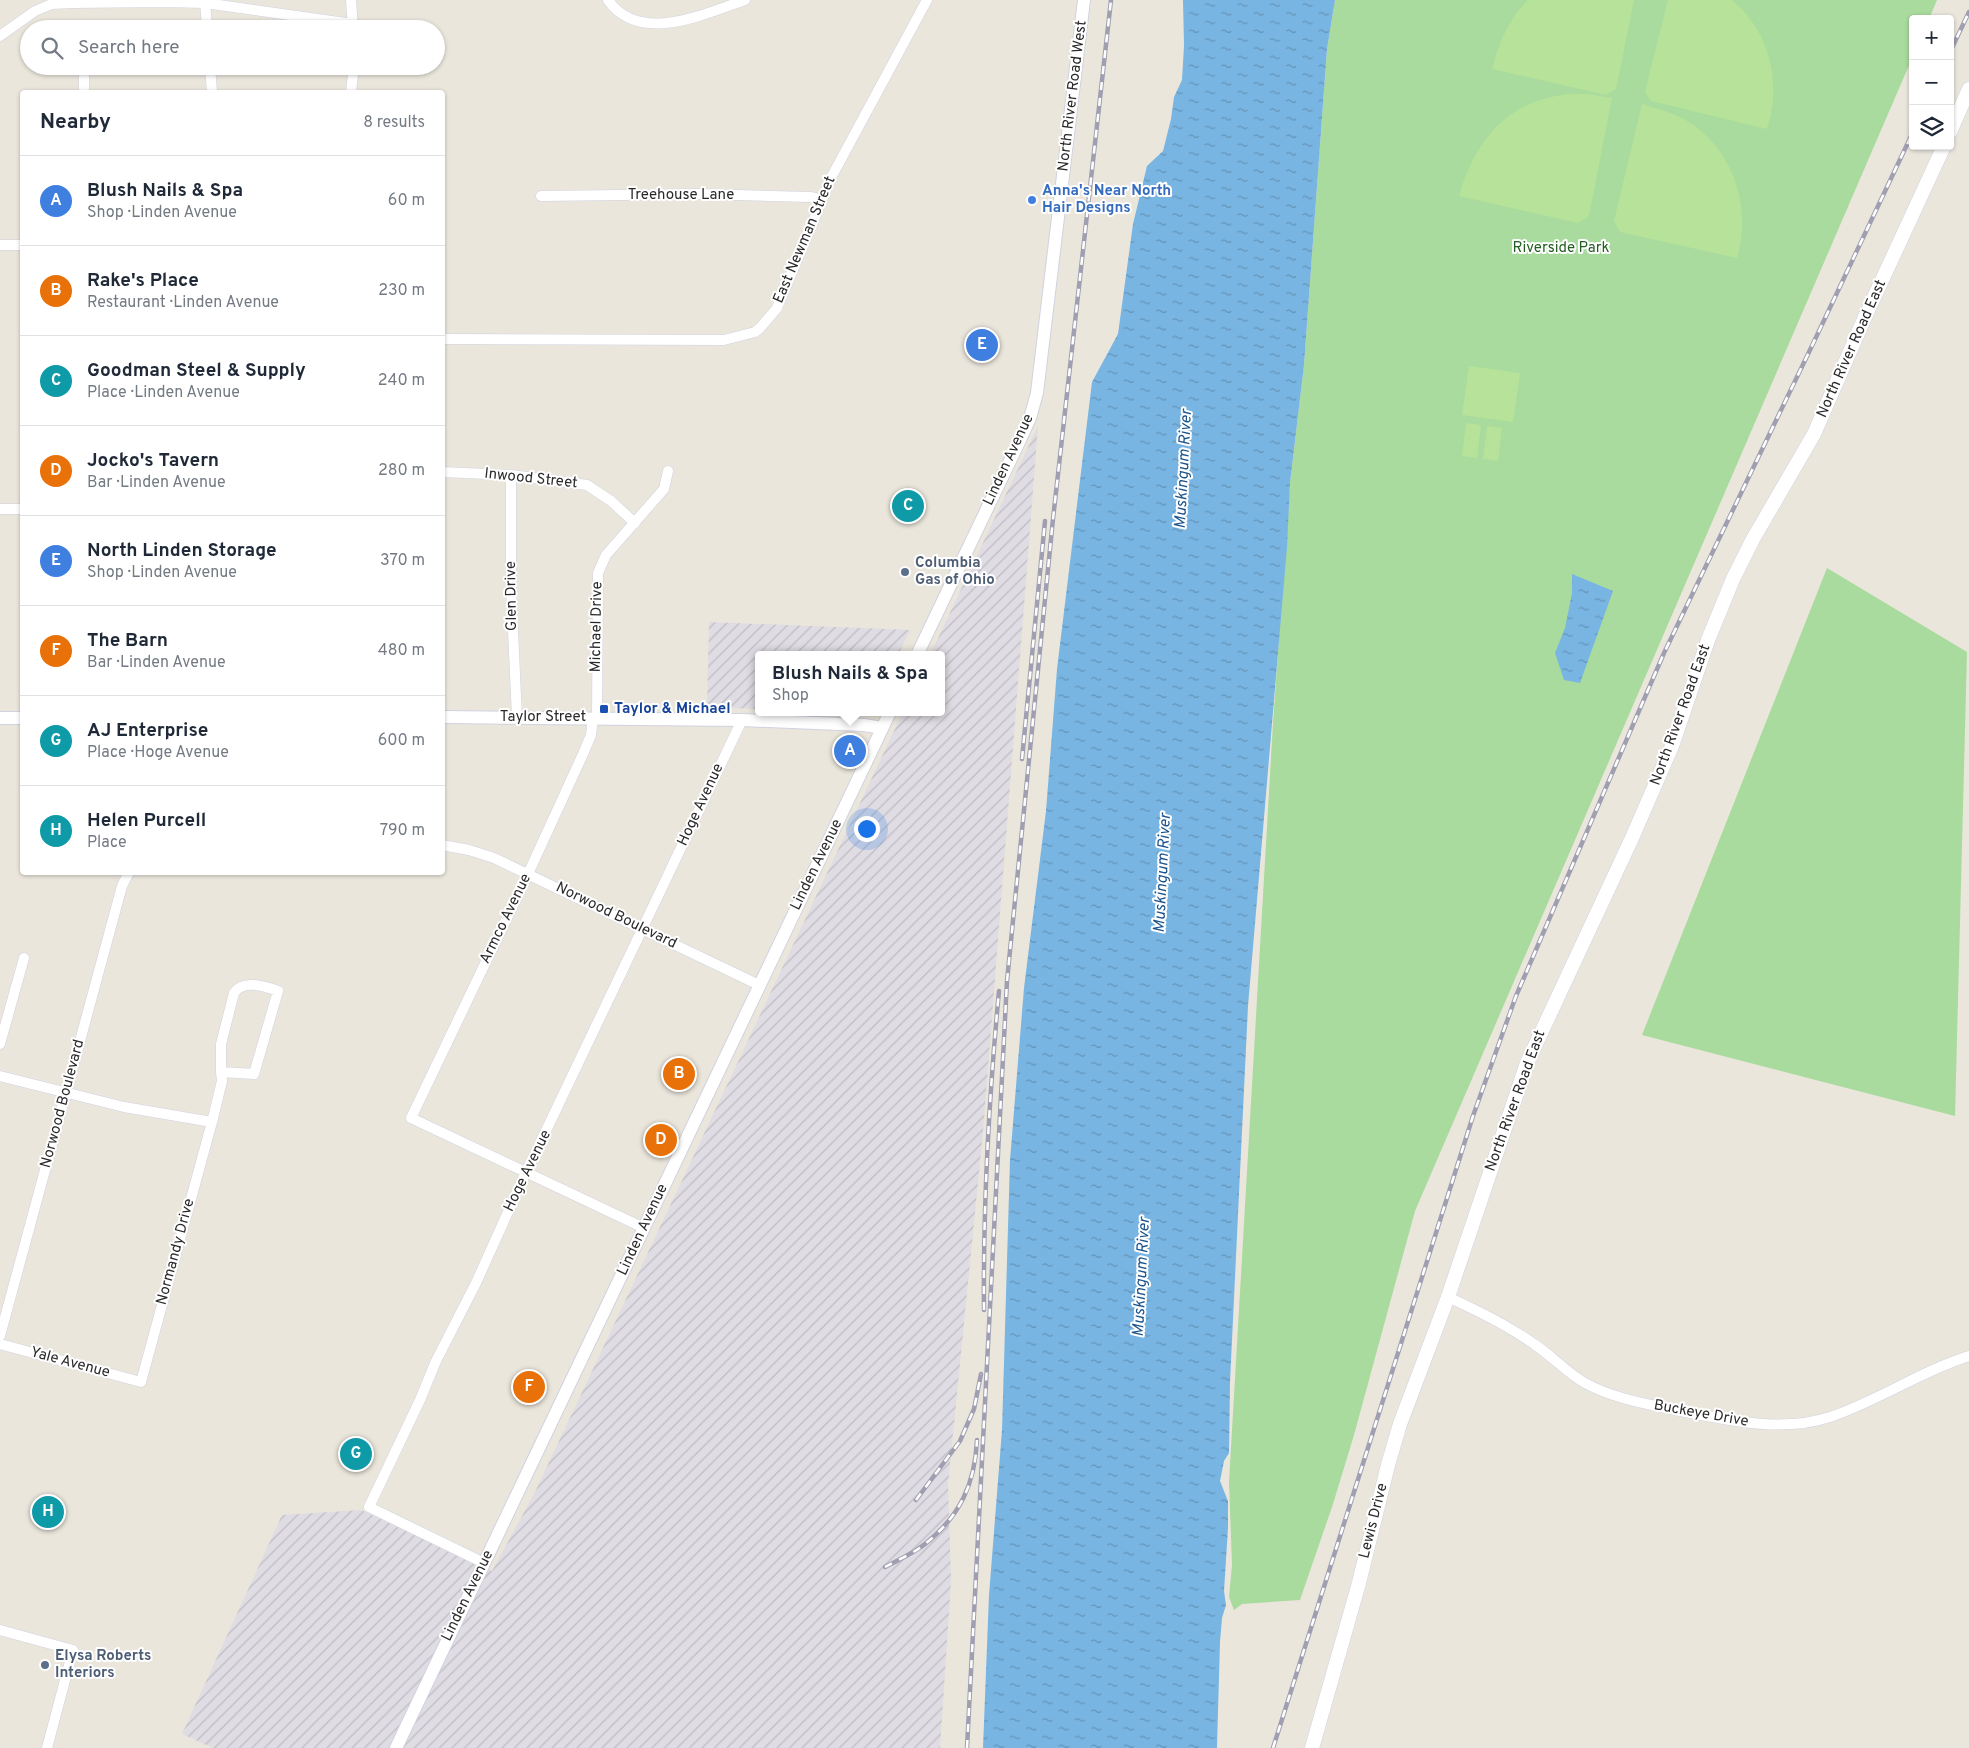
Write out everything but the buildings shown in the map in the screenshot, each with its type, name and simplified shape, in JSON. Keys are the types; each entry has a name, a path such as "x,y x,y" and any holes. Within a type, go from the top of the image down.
{"main road":[{"path":"1954,123 1968,92"},
{"name":"North River Road East","path":"1448,1297 1530,1056 1592,925 1672,746 1723,602 1753,539 1814,434 1865,316 1942,150"},
{"name":"Lewis Drive","path":"1312,1748 1359,1583 1395,1441 1448,1297"}],"street":[{"path":"351,0 353,20"},
{"path":"608,0 618,12 627,18 653,24 680,21 745,0"},
{"name":"East Newman Street","path":"445,339 724,340 744,337 760,328 777,308 821,199 848,143 927,0"},
{"name":"North River Road West","path":"1054,251 1084,0"},
{"path":"22,20 35,11 52,4 72,1 204,2 316,20"},
{"path":"204,2 205,20"},
{"path":"0,36 20,22"},
{"path":"211,75 212,90"},
{"path":"351,90 353,75"},
{"path":"84,76 84,90"},
{"name":"Treehouse Lane","path":"540,196 700,194 810,197 821,199"},
{"path":"0,245 20,245"},
{"name":"Linden Avenue","path":"919,651 1019,442 1034,406 1044,343 1054,251"},
{"name":"Michael Drive","path":"595,718 598,574 606,555 664,489 668,470"},
{"name":"Inwood Street","path":"445,472 511,475 587,485 611,501 635,523"},
{"name":"Glen Drive","path":"511,475 511,588 517,717"},
{"path":"0,509 20,509"},
{"name":"Linden Avenue","path":"396,1748 888,716"},
{"name":"Taylor Street","path":"445,717 742,720 864,724 882,728"},
{"path":"0,718 20,718"},
{"name":"Armco Avenue","path":"526,1173 411,1118 528,874 592,735 595,718"},
{"name":"Hoge Avenue","path":"484,1563 369,1507 420,1400 436,1361 480,1275 526,1173 742,720"},
{"name":"Norwood Boulevard","path":"445,846 494,858 759,985"},
{"name":"Norwood Boulevard","path":"0,1336 122,886 128,875"},
{"path":"0,1044 24,958"},
{"name":"Normandy Drive","path":"141,1382 222,1081 221,1072 221,1044 234,993 243,985 268,987 278,991 254,1074 221,1072"},
{"path":"0,1076 124,1107 212,1122"},
{"path":"526,1173 644,1228"},
{"name":"Buckeye Drive","path":"1448,1297 1502,1323 1535,1345 1584,1383 1627,1400 1748,1423 1811,1422 1830,1417 1893,1391 1945,1364 1969,1356"},
{"name":"Yale Avenue","path":"0,1344 141,1382"},
{"path":"0,1630 73,1650 47,1748"}],"shaded area":[{"path":"1038,426 983,1132 948,1484 951,1581 940,1748 213,1748 182,1734 282,1515 361,1510 492,1571 534,1494 901,716 945,716 945,651 932,651"},
{"path":"709,622 910,630 900,651 755,651 755,709 707,707"}],"green space":[{"name":"Riverside Park","path":"1335,0 1937,0 1931,15 1909,15 1909,65 1415,1211 1354,1435 1333,1504 1300,1600 1242,1604 1234,1610 1229,1597 1232,1565 1229,1482 1273,723 1290,483 1304,365 1327,49"},
{"path":"1528,0 1634,0 1616,89 1606,95 1492,69 1505,32"},
{"path":"1668,0 1732,0 1756,27 1764,43 1773,77 1771,112 1767,129 1651,101 1645,91"},
{"path":"1568,94 1588,94 1612,98 1589,216 1578,223 1459,196 1474,157 1497,127 1527,105 1546,98"},
{"path":"1642,104 1689,122 1705,134 1718,148 1728,165 1740,201 1741,239 1737,258 1620,232 1614,221"},
{"path":"1469,366 1520,373 1513,422 1462,415"},
{"path":"1466,423 1481,425 1477,458 1462,456"},
{"path":"1487,426 1502,428 1498,461 1483,459"},
{"path":"1827,568 1967,652 1955,1116 1642,1035"}],"water":[{"name":"Muskingum River","path":"1183,0 1335,0 1327,49 1304,365 1290,483 1287,547 1248,1006 1230,1382 1229,1453 1224,1461 1220,1481 1228,1501 1228,1528 1224,1591 1226,1605 1222,1618 1220,1642 1217,1748 983,1748 989,1595 1002,1430 1010,1160 1024,988 1046,811 1057,669 1092,382 1118,334 1133,224 1147,166 1163,151 1174,97 1182,80 1184,46"},
{"path":"1572,574 1613,591 1580,683 1564,680 1555,653 1565,628 1572,593"}],"railway":[{"path":"967,1748 1007,981 1053,519 1111,0"},
{"path":"1954,44 1969,12"},
{"path":"1273,1748 1473,1116 1516,996 1664,653 1909,140"},
{"path":"1022,759 1045,521"},
{"path":"984,1310 987,1150 999,991"},
{"path":"916,1500 960,1441 974,1409 981,1374"},
{"path":"885,1567 925,1544 948,1522 969,1485 976,1456 977,1440"}],"place":[{"name":"Anna's Near North Hair Designs","path":"1032,200"},
{"name":"North Linden Storage","path":"982,345"},
{"name":"Goodman Steel & Supply","path":"908,506"},
{"name":"Columbia Gas of Ohio","path":"905,572"},
{"name":"Taylor & Michael","path":"604,709"},
{"name":"Blush Nails & Spa","path":"850,751"},
{"name":"Rake's Place","path":"679,1074"},
{"name":"Jocko's Tavern","path":"661,1140"},
{"name":"The Barn","path":"529,1387"},
{"name":"AJ Enterprise","path":"356,1454"},
{"name":"Helen Purcell","path":"48,1512"},
{"name":"Elysa Roberts Interiors","path":"45,1665"}]}
